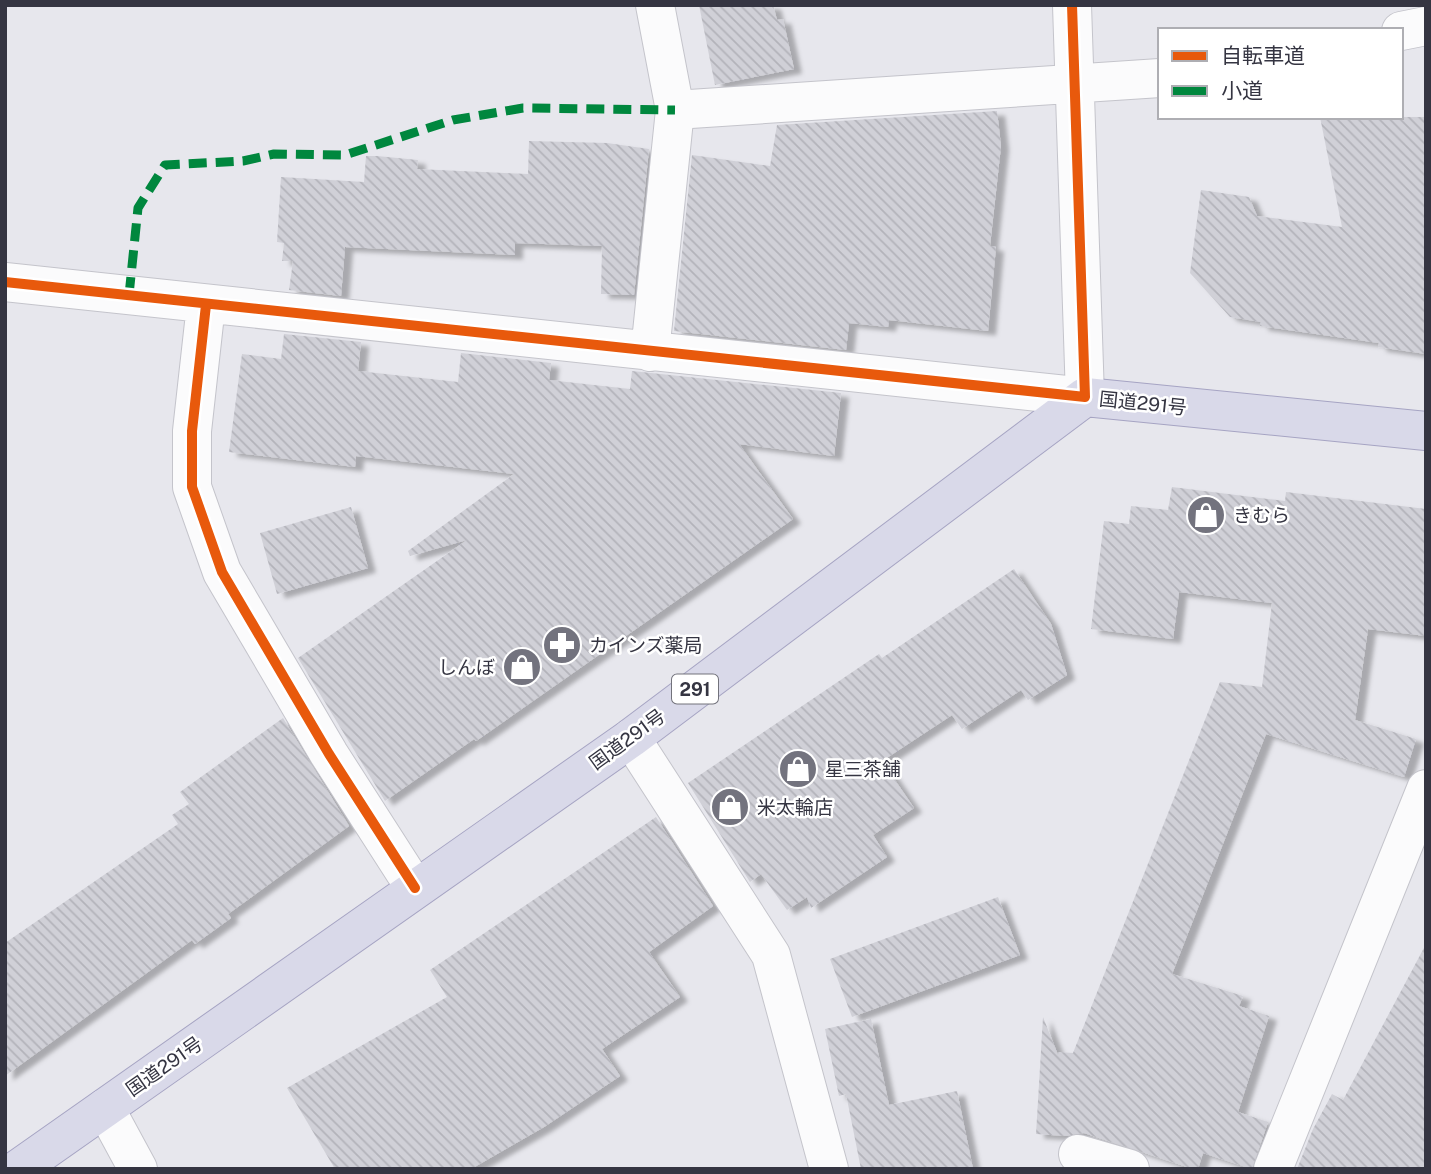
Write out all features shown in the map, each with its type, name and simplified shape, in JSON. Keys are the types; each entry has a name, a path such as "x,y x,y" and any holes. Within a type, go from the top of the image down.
{"highway":[{"name":"国道291号","path":"18,1169 631,738 1085,397 1426,431"}],"street":[{"path":"650,352 675,110 655,5"},
{"path":"5,282 1085,397 1072,5"},
{"path":"1403,31 1426,26"},
{"path":"675,110 1158,78"},
{"path":"206,305 192,431 192,487 222,572 329,754 415,888"},
{"path":"631,738 771,955 829,1169"},
{"path":"1273,1169 1426,789"},
{"path":"105,1108 138,1169"},
{"path":"1078,1154 1129,1169"}],"building":[{"path":"699,5 773,5 777,20 783,19 794,69 715,85"},
{"path":"997,111 1001,146 990,246 996,247 988,331 889,320 888,327 849,323 846,350 674,331 692,155 770,166 777,125"},
{"path":"1426,117 1426,354 1378,347 1379,343 1260,326 1261,322 1230,317 1190,273 1201,190 1249,197 1257,216 1342,227 1320,119"},
{"path":"529,141 607,143 649,149 634,295 601,294 602,246 515,243 515,255 345,247 341,296 289,290 293,261 282,261 284,243 277,242 281,177 364,182 366,156 418,160 417,169 528,174"},
{"path":"284,334 361,342 358,371 458,382 461,353 551,363 549,380 630,389 632,371 841,393 834,456 739,444 793,519 476,741 474,739 385,801 298,658 467,540 410,556 408,551 514,474 356,456 355,467 229,452 242,354 281,359"},
{"path":"1172,487 1285,501 1286,492 1426,509 1426,636 1368,629 1355,720 1416,739 1404,777 1266,734 1172,974 1243,996 1239,1006 1269,1016 1238,1112 1268,1122 1252,1169 1203,1153 1198,1169 1193,1169 1084,1133 1066,1136 1036,1134 1043,1017 1058,1055 1059,1052 1073,1053 1220,682 1262,687 1272,603 1179,592 1173,639 1091,629 1104,521 1129,524 1131,506 1168,510"},
{"path":"351,507 368,568 277,594 260,533"},
{"path":"1014,569 1051,624 1067,675 1028,700 1021,690 962,729 952,715 882,761 914,808 873,835 887,857 811,908 807,897 787,910 761,874 750,882 688,783 879,654 882,658"},
{"path":"283,718 349,826 228,914 231,918 195,944 192,940 5,1076 5,943 178,824 172,815 189,804 180,792"},
{"path":"656,817 713,906 649,952 680,997 602,1049 620,1076 544,1127 471,1169 335,1169 287,1088 447,997 430,970"},
{"path":"998,897 1020,955 852,1017 830,959"},
{"path":"1426,944 1426,1169 1297,1169 1313,1129 1332,1094 1343,1100"},
{"path":"871,1019 889,1105 957,1091 973,1169 861,1169 846,1094 839,1096 825,1029"}],"marked path":[{"path":"129,295 138,208 165,165 243,161 274,154 345,155 453,120 523,108 675,110"}],"cycle path":[{"path":"5,282 1085,397 1072,5"},
{"path":"206,305 192,431 192,487 222,572 329,754 415,888"}],"place":[{"name":"きむら","path":"1206,515"},
{"name":"カインズ薬局","path":"562,645"},
{"name":"しんぼ","path":"522,667"},
{"name":"星三茶舗","path":"798,769"},
{"name":"米太輪店","path":"730,807"}]}
